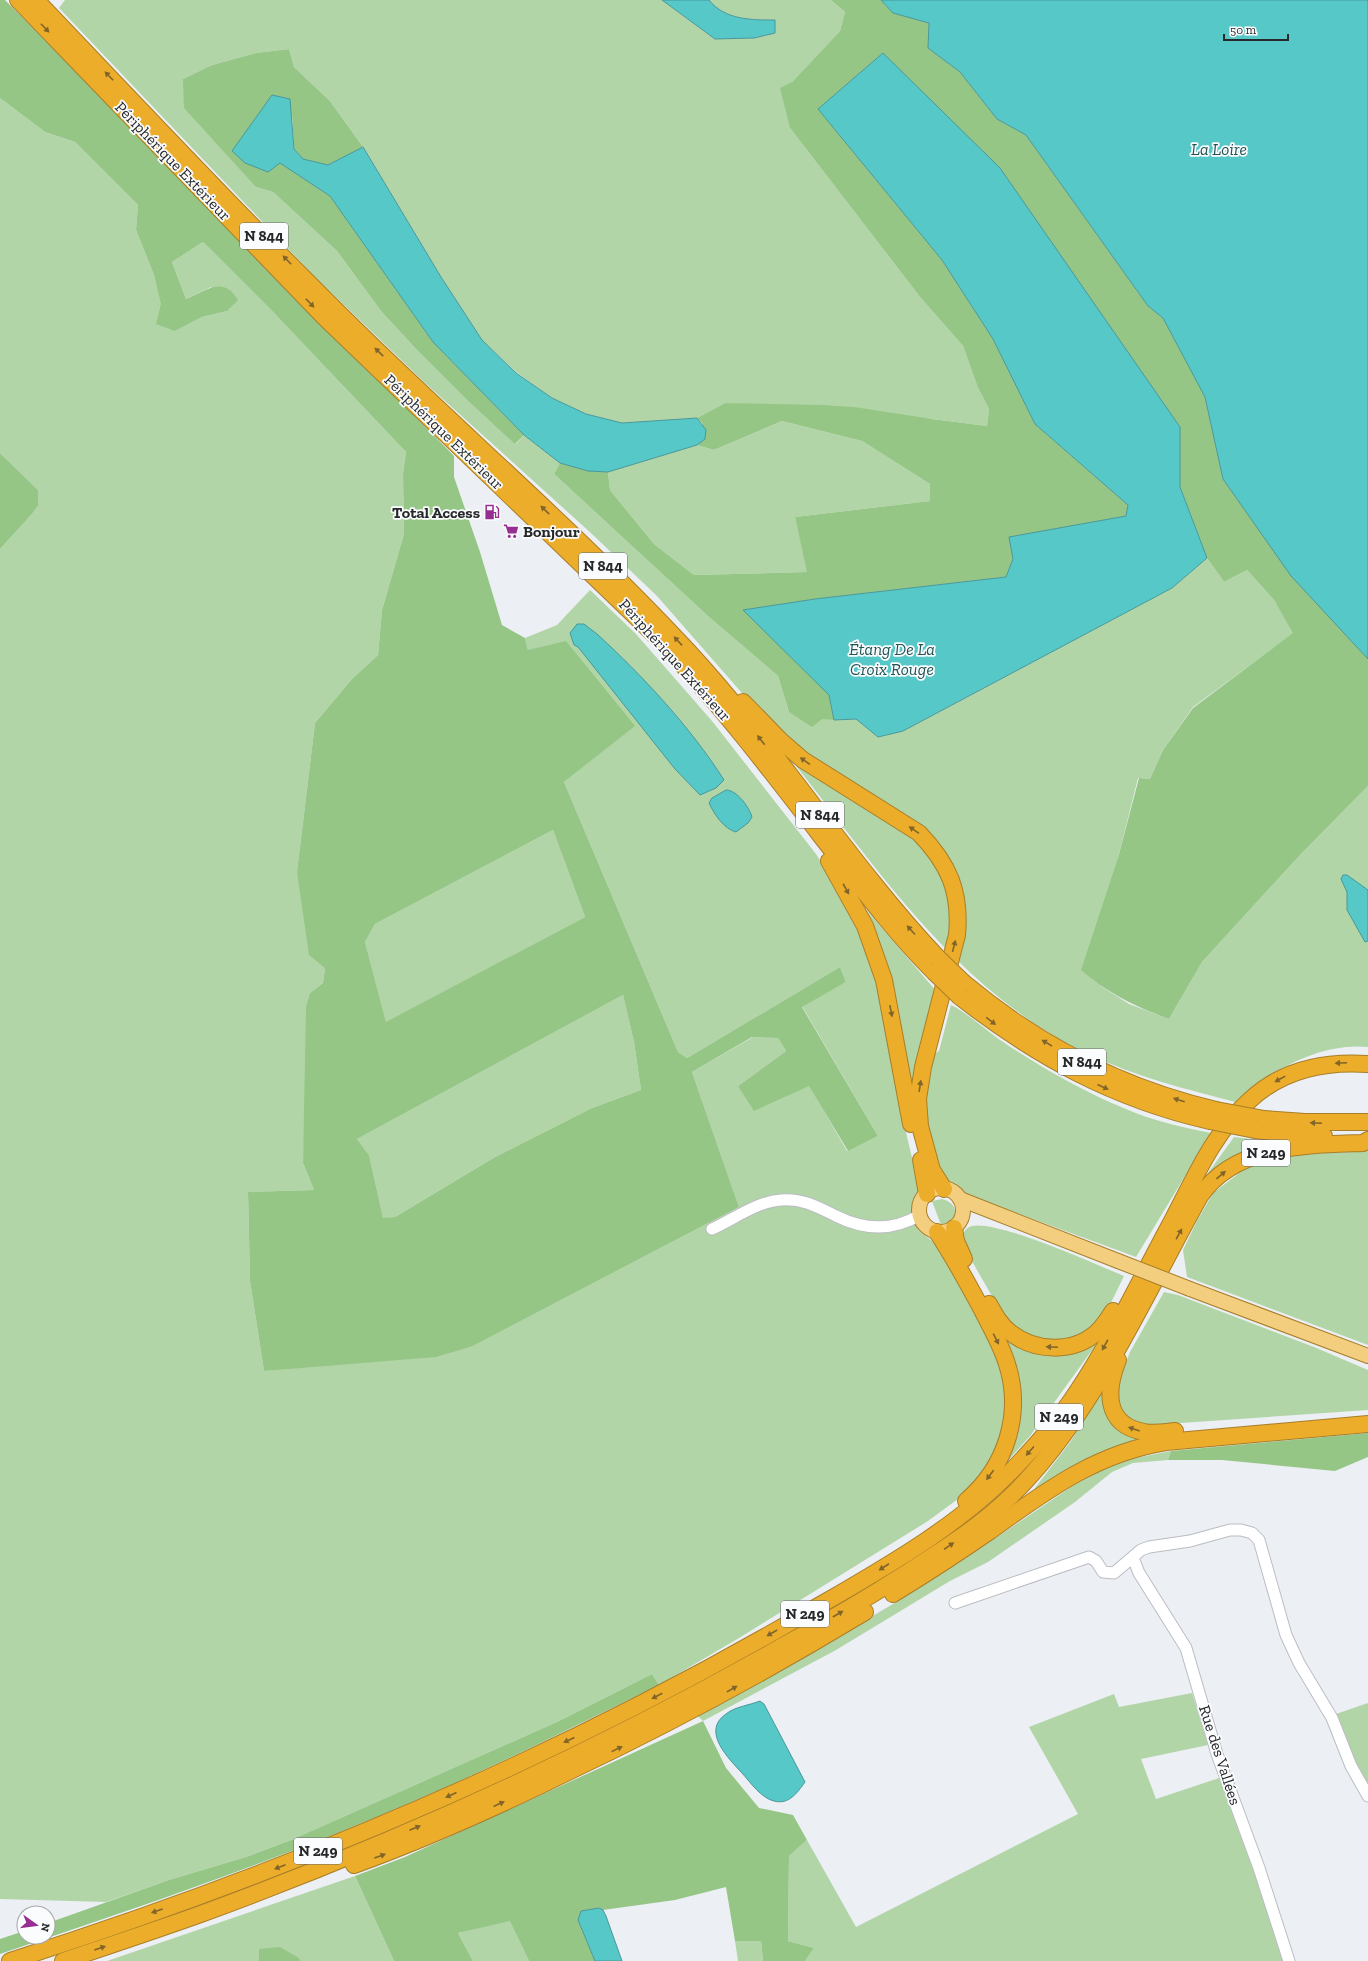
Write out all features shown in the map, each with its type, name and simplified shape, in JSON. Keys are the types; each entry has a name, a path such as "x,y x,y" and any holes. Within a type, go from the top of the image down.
{"highway":[{"name":"Périphérique Extérieur","path":"18,0 320,312 660,640 710,695 887,921 936,965"},
{"name":"N 844","path":"36,0 349,323 629,590 705,669 936,965 1011,1035 1088,1080 1148,1104 1260,1124 1288,1134 1361,1133"},
{"path":"705,669 719,676 781,741 803,760 919,833 935,850 947,870 956,895 958,915 957,935 923,1067 918,1099 920,1126 930,1164 944,1189"},
{"path":"791,797 793,812 822,850 838,876 865,926 876,954 890,1007 912,1132 924,1174 927,1194"},
{"name":"N 249","path":"10,1961 176,1905 285,1865 491,1778 692,1678 857,1583 945,1528 992,1492 1054,1424 1077,1392 1098,1357 1207,1155 1234,1116 1250,1099 1271,1084 1299,1070 1341,1063 1368,1064"},
{"name":"N 249","path":"63,1961 197,1915 389,1839 497,1792 594,1746 732,1675 872,1595 950,1545 976,1526 1011,1495 1066,1432 1088,1399 1113,1356 1203,1193 1229,1168 1256,1156 1361,1133"},
{"path":"958,1222 959,1249 1003,1326 1021,1340 1054,1348 1076,1344 1095,1334 1102,1327 1156,1249"},
{"path":"916,1546 924,1532 972,1496 992,1472 1005,1446 1012,1417 1011,1382 1000,1347 956,1261 937,1232"},
{"path":"1162,1265 1144,1309 1120,1354 1112,1379 1110,1389 1111,1408 1120,1421 1127,1426 1144,1432 1154,1432 1368,1415"},
{"path":"197,1915 210,1916 415,1843 641,1737 732,1689 842,1625 957,1554 1072,1475 1110,1456 1145,1446 1166,1442 1368,1424"}],"main road":[{"path":"958,1222 963,1210 960,1199 955,1193 944,1189 932,1190 927,1194 921,1204 920,1215 926,1226 937,1232 943,1232 958,1222 1003,1218"},
{"path":"960,1199 1003,1218 1367,1356"}],"street":[{"path":"712,1229 759,1205 782,1200 812,1204 848,1221 869,1227 892,1226 908,1222 920,1215"},
{"path":"956,1603 1090,1557 1096,1561 1103,1572 1108,1574 1114,1573 1121,1569 1141,1550 1149,1547 1190,1541 1230,1530 1241,1530 1255,1535 1259,1540 1262,1549 1286,1635 1299,1664 1332,1718 1352,1766 1368,1796"},
{"name":"Rue des Vallées","path":"1133,1558 1139,1573 1186,1648 1217,1754 1262,1875 1289,1961"}],"green space":[{"path":"0,0 5,0 454,456 454,477 480,552 502,625 525,638 528,650 566,641 635,726 564,782 678,1052 687,1058 840,967 846,982 802,1007 878,1136 848,1151 809,1086 754,1111 738,1086 786,1051 778,1038 752,1037 692,1072 739,1207 473,1346 436,1357 264,1371 250,1281 248,1192 314,1190 303,1163 306,1007 310,993 323,983 325,968 309,955 297,872 315,723 352,679 378,655 382,610 404,534 403,474 406,452 273,312 203,242 172,262 186,299 207,289 220,287 226,288 232,292 238,300 227,311 202,317 175,331 156,324 161,304 154,275 136,230 138,205 75,142 45,132 0,98","holes":["553,830 585,917 386,1022 365,942 375,924","623,995 634,1042 641,1090 592,1108 495,1157 395,1217 383,1218 369,1155 357,1139"]},
{"path":"65,0 662,0 715,39 754,38 775,33 775,21 731,16 716,7 709,0 831,0 845,12 840,31 792,82 790,128 920,297 963,346 978,388 989,409 987,426 932,419 725,403 697,418 622,423 586,414 552,398 516,372 482,340 441,277 363,147 330,101 294,67 289,49 256,53 212,65 183,79 256,187 273,192 337,251 381,311 416,349 467,400 516,444 524,435 560,463 554,474 709,617 778,676 789,712 834,720 856,719 878,737 903,731 1172,588 1207,558 1224,582 1247,570 1274,600 1294,633 1193,707 1163,750 1150,779 1138,778 1118,858 1101,986 1129,1004 1169,1019 1202,962 1300,855 1368,786 1368,1047 1332,1049 1297,1061 1264,1080 1235,1102 1160,1081 1105,1062 1042,1029 1001,999 962,965 926,928 860,849 797,767 805,755 769,724 657,596 592,534 424,382 315,277 59,8"},
{"path":"831,0 881,0 893,13 929,23 928,48 960,72 997,119 1026,135 1148,306 1163,318 1205,397 1223,479 1291,575 1368,659 1368,786 1300,855 1202,962 1169,1019 1122,999 1081,970 1118,858 1139,778 1150,779 1163,750 1193,708 1293,633 1274,600 1247,570 1224,582 1207,558 1180,487 1180,427 883,53 818,109 942,260 993,339 1035,424 1128,505 1126,516 1010,537 1013,559 1006,577 815,599 744,610 829,695 834,720 822,719 812,727 789,712 778,676 709,617 554,474 560,463 588,471 608,472 610,490 654,544 694,575 807,572 795,517 930,501 930,484 862,441 782,421 714,450 697,445 705,439 702,423 697,418 725,403 821,405 854,407 987,426 989,409 978,388 963,346 920,297 790,128 780,88 792,82 840,31 845,12"},
{"path":"289,49 294,67 330,101 363,147 328,165 303,159 294,149 292,114 279,162 330,196 433,342 524,435 515,444 467,400 416,349 381,311 337,251 273,192 256,187 184,108 183,79 212,65 256,53"},
{"path":"0,98 45,132 75,142 138,205 136,230 154,275 162,305 175,331 202,317 227,311 211,287 186,299 172,262 203,242 273,312 406,452 403,474 404,534 382,610 378,655 352,679 315,723 297,872 325,968 323,983 310,993 303,1163 314,1190 248,1192 250,1281 264,1371 473,1346 739,1207 692,1072 753,1037 778,1038 786,1051 738,1086 809,1085 847,1151 878,1136 802,1006 846,982 840,967 687,1058 678,1052 564,782 634,726 528,650 525,638 557,625 590,590 636,634 712,721 816,854 848,906 868,952 876,978 907,1137 920,1191 914,1211 918,1230 932,1241 939,1249 980,1324 1001,1312 961,1242 965,1230 972,1226 985,1226 1024,1236 1070,1253 1124,1276 1105,1315 1093,1329 1095,1346 1030,1436 1004,1465 928,1521 739,1638 659,1685 652,1674 557,1722 291,1840 246,1857 169,1880 106,1902 0,1899 0,549 38,506 38,490 0,453"},
{"path":"782,421 862,441 930,484 930,501 795,517 808,572 694,575 654,544 610,490 608,472 697,445 714,450"},
{"path":"0,453 38,490 38,506 0,549"},
{"path":"553,830 585,917 386,1023 365,942 375,924"},
{"path":"861,904 937,992 914,1085 909,1085"},
{"path":"623,995 634,1042 641,1090 592,1108 495,1157 395,1217 383,1219 369,1155 357,1139"},
{"path":"951,1005 1020,1053 1064,1080 1126,1109 1147,1117 1178,1126 1211,1133 1136,1257 973,1197 950,1184 939,1170 924,1109 930,1056 939,1051"},
{"path":"1234,1137 1290,1144 1198,1187"},
{"path":"1368,1151 1368,1345 1187,1277 1183,1250 1197,1221 1213,1193 1246,1168 1286,1155"},
{"path":"942,1199 952,1204 955,1212 954,1217 951,1220 941,1225 932,1201"},
{"path":"1164,1292 1178,1295 1314,1347 1368,1370 1368,1410 1166,1424 1145,1439 1036,1492 1035,1488 1071,1441 1102,1389 1116,1388 1130,1352"},
{"path":"1368,1433 1368,1457 1335,1471 1222,1460 1168,1460 1171,1451"},
{"path":"1171,1451 1168,1460 1133,1463 1112,1472 1075,1502 988,1562 950,1581 836,1650 703,1721 698,1716 800,1659 903,1598 966,1558 1077,1483 1120,1461"},
{"path":"652,1674 659,1685 508,1759 365,1822 210,1882 56,1935 56,1920 169,1880 246,1857 291,1840 557,1722"},
{"path":"1192,1693 1208,1745 1141,1759 1156,1799 1219,1778 1265,1900 1284,1961 805,1961 814,1948 788,1941 789,1856 807,1840 856,1927 1078,1814 1029,1727 1114,1694 1119,1707"},
{"path":"1368,1703 1368,1786 1355,1764 1336,1714"},
{"path":"703,1721 726,1768 759,1808 793,1815 807,1840 789,1856 788,1941 814,1948 805,1961 763,1961 761,1941 735,1941 726,1887 675,1900 603,1910 599,1908 578,1920 595,1961 529,1961 510,1921 458,1933 473,1961 394,1961 355,1876 405,1857"},
{"path":"355,1876 394,1961 107,1961"},
{"path":"510,1920 529,1961 473,1961 458,1933"},
{"path":"16,1934 16,1945 26,1945 0,1954 0,1939"},
{"path":"735,1941 761,1941 763,1961 738,1961"},
{"path":"280,1947 299,1958 300,1961 259,1961 259,1949"}],"water":[{"path":"662,0 709,0 715,7 723,12 739,18 775,20 775,33 754,38 715,39"},
{"name":"La Loire","path":"881,0 1368,0 1368,659 1291,576 1223,479 1205,397 1163,318 1148,306 1026,135 997,119 960,72 928,48 929,23 893,13"},
{"name":"Étang De La Croix Rouge","path":"883,53 1000,168 1180,427 1180,487 1207,558 1172,588 903,731 878,737 856,719 834,720 829,695 743,610 815,599 1006,577 1013,559 1009,537 1126,516 1128,505 1035,424 993,339 942,260 818,109"},
{"path":"272,95 290,99 294,149 303,159 328,165 363,147 441,277 482,340 516,373 552,398 586,414 622,423 697,418 706,430 705,439 697,445 608,472 588,471 560,463 524,435 433,342 330,196 280,163 268,172 245,163 232,151"},
{"path":"577,624 584,624 597,634 632,667 665,703 697,741 724,780 716,788 700,795 675,769 578,647 574,645 570,633"},
{"path":"726,790 734,793 742,800 752,817 748,823 736,832 727,828 714,812 709,803 712,798"},
{"path":"1343,875 1347,875 1368,890 1368,941 1365,942 1347,910 1347,892 1341,879"},
{"path":"760,1701 764,1704 805,1782 788,1800 779,1802 774,1801 765,1797 756,1789 730,1760 719,1744 716,1736 716,1728 719,1721 726,1714 738,1708"},
{"path":"599,1908 603,1910 606,1916 622,1961 595,1961 578,1920 581,1911"}],"place":[{"name":"Total Access","path":"492,512"},
{"name":"Bonjour","path":"511,531"}]}
